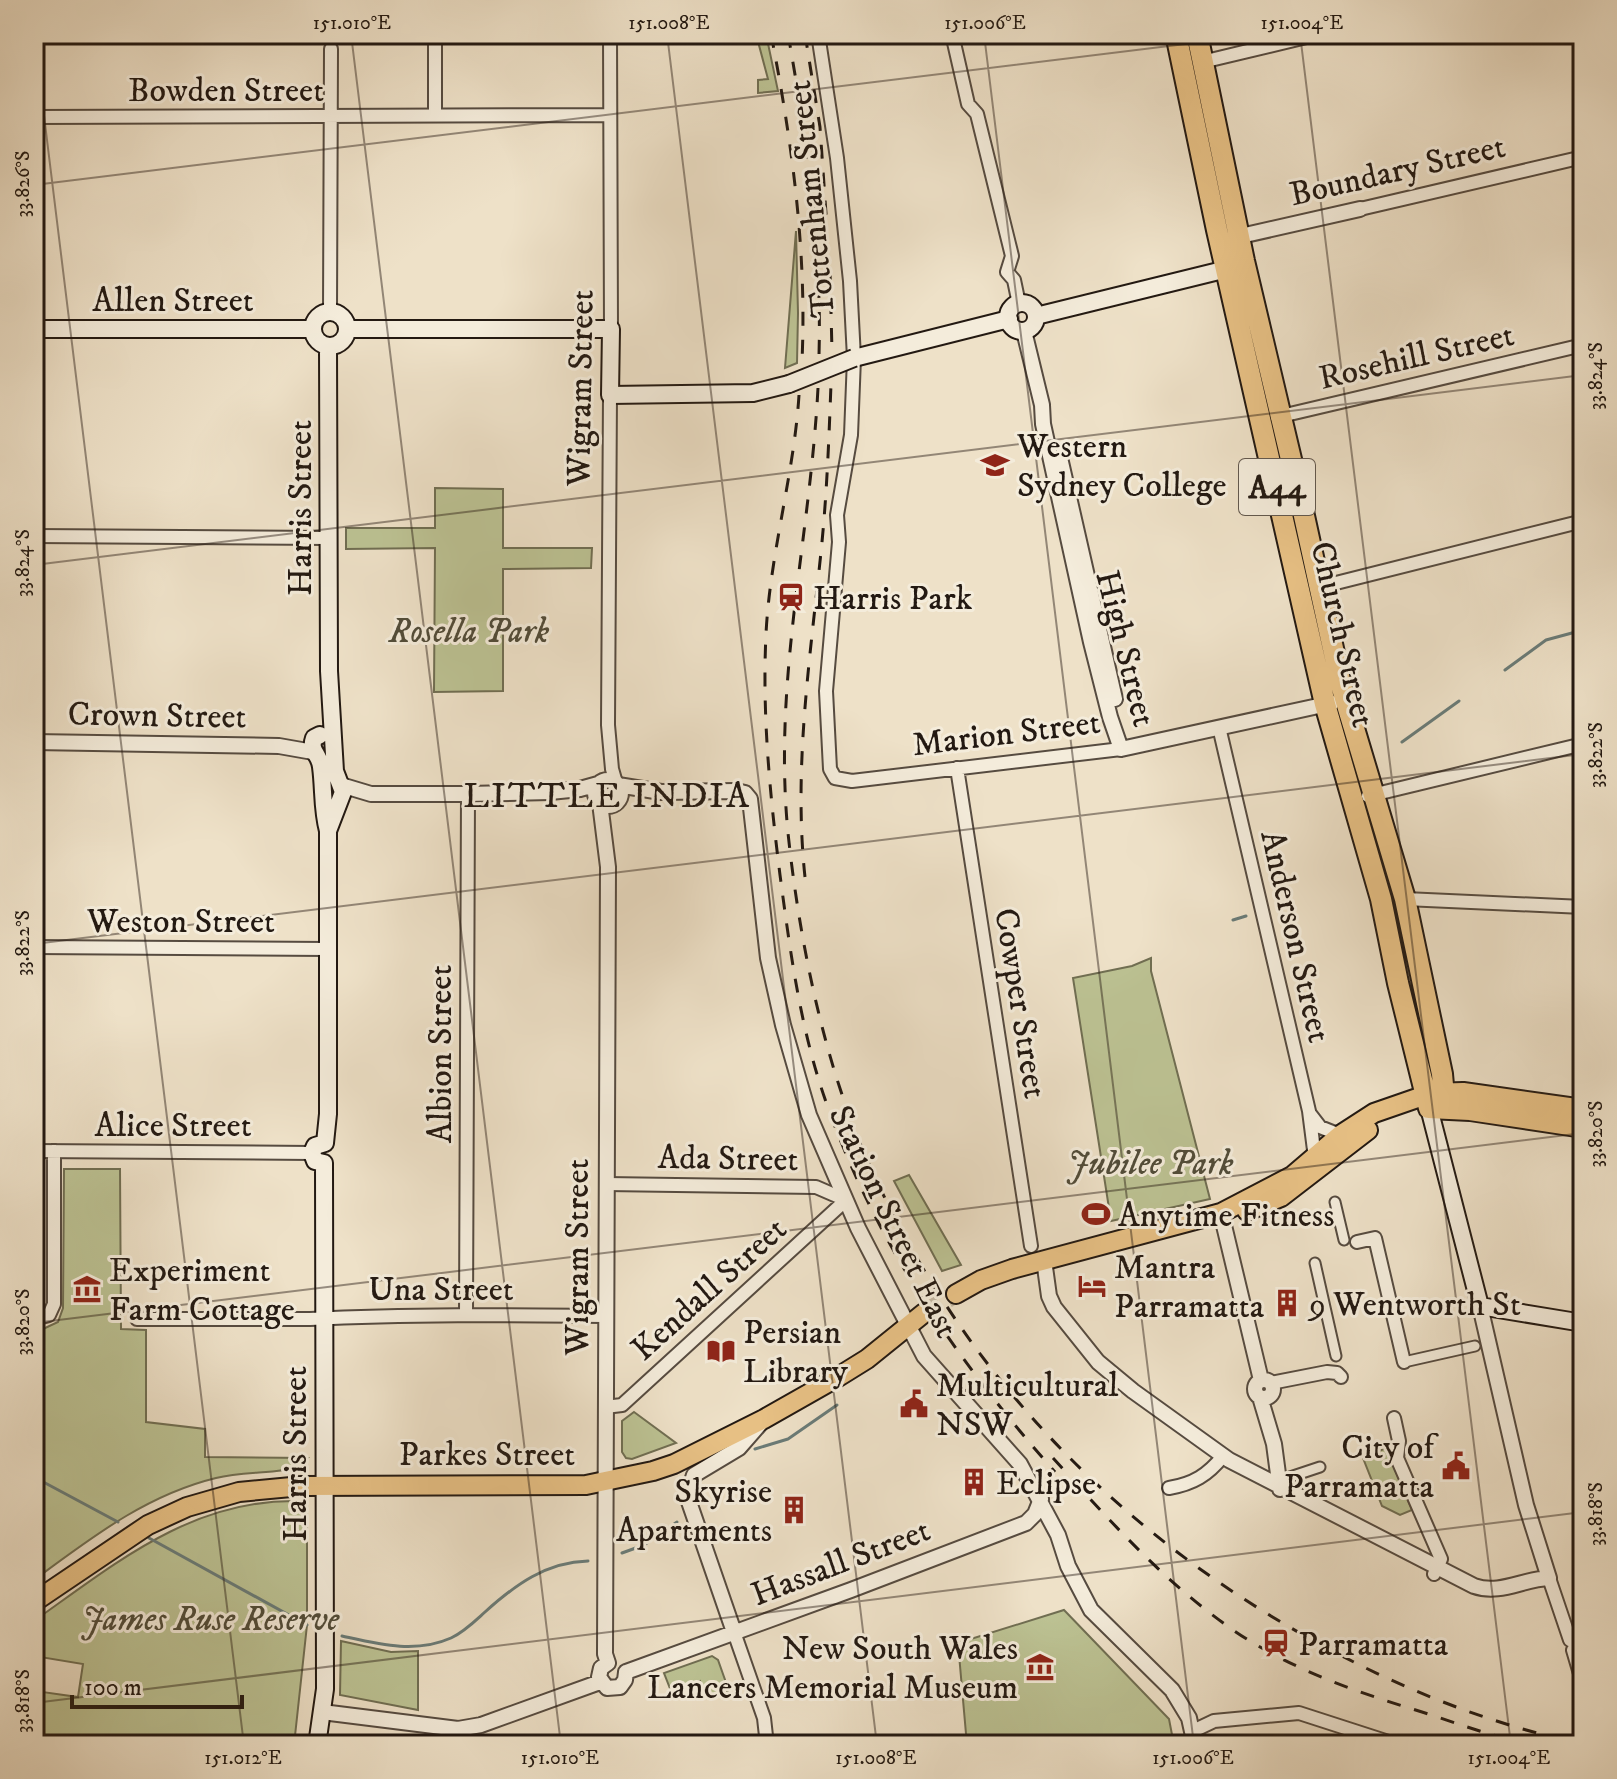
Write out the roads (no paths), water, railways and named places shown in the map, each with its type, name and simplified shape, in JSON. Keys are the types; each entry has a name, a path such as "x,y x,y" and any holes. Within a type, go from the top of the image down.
{"highway":[{"name":"Church Street","path":"1176,34 1217,230 1236,265 1335,702 1374,795 1405,899 1442,1074 1441,1100"},
{"name":"Church Street","path":"1197,34 1246,236 1236,265"},
{"name":"Church Street","path":"1271,418 1320,587 1352,800 1381,899 1398,983 1441,1100"},
{"path":"1441,1100 1583,1110"},
{"path":"1441,1100 1583,1127"}],"main road":[{"path":"1036,316 1236,265"},
{"path":"1019,304 1031,306 1036,316 1033,326 1024,331 1013,327 1009,319 1010,311 1019,304"},
{"path":"330,312 341,316 347,329 343,341 328,346 315,338 313,329 320,315 330,312"},
{"path":"610,395 767,391 854,358 1009,319"},
{"name":"Allen Street","path":"34,329 313,329"},
{"path":"347,329 611,329"},
{"name":"Wigram Street","path":"610,395 611,329"},
{"name":"Harris Street","path":"321,741 329,671 328,346"},
{"path":"321,741 321,764 336,795"},
{"name":"Harris Street","path":"317,1745 325,1689 325,1319 320,1153 328,1114 328,831 336,795"},
{"path":"1221,1213 1278,1185 1340,1135 1386,1107 1441,1100"},
{"path":"956,1294 1038,1253 1221,1213 1243,1213 1281,1197 1380,1122 1441,1100"},
{"name":"Church Street","path":"1441,1100 1465,1216 1464,1244 1480,1306"},
{"path":"1480,1306 1583,1323"},
{"name":"Parkes Street","path":"34,1602 148,1525 187,1507 239,1492 324,1486 586,1485 605,1483 674,1464 764,1419 867,1359 924,1313"}],"street":[{"path":"435,34 435,115"},
{"name":"Wigram Street","path":"610,34 611,329"},
{"name":"Tottenham Street","path":"818,34 837,158 850,281 854,358 851,435 837,515 839,542 826,703 828,764 835,778"},
{"path":"952,34 968,104 977,114 1012,256 1007,272 1014,280 1019,304"},
{"path":"1202,62 1319,34"},
{"path":"330,312 331,49"},
{"name":"Bowden Street","path":"34,117 610,115"},
{"name":"Boundary Street","path":"1246,236 1583,157"},
{"path":"1217,230 1227,236 1246,236"},
{"name":"High Street","path":"1024,331 1042,405 1053,423 1119,715 1121,749"},
{"name":"Rosehill Street","path":"1271,418 1583,345"},
{"name":"Wigram Street","path":"608,1663 605,1654 605,1316 610,395"},
{"path":"1320,587 1583,521"},
{"path":"34,536 329,538"},
{"name":"Marion Street","path":"835,778 852,781 1121,749 1335,702"},
{"name":"Anderson Street","path":"1219,727 1309,1111 1315,1158"},
{"name":"Crown Street","path":"34,742 279,746 321,741"},
{"path":"1352,800 1583,744"},
{"name":"Cowper Street","path":"957,768 1038,1253"},
{"path":"336,795 580,789 608,792"},
{"name":"Station Street East","path":"608,792 736,791 748,796 753,807 768,958 783,1025 809,1115 846,1200 924,1356 1009,1451 1041,1499 1068,1566 1091,1610 1181,1701 1194,1738"},
{"name":"Albion Street","path":"466,1315 468,794"},
{"path":"1405,899 1583,907"},
{"name":"Weston Street","path":"34,947 327,949"},
{"path":"1309,1111 1320,1127 1340,1135"},
{"name":"Alice Street","path":"34,1151 320,1153"},
{"path":"34,1319 43,1319 53,1311 54,1151"},
{"name":"Ada Street","path":"606,1184 816,1187 846,1200"},
{"name":"Kendall Street","path":"605,1407 622,1405 846,1200"},
{"path":"1335,1202 1351,1241 1375,1238 1404,1362 1475,1346"},
{"path":"1221,1213 1284,1460 1282,1481"},
{"path":"1038,1253 1054,1307 1098,1362 1223,1456 1257,1475 1282,1481 1436,1571 1474,1586 1491,1590 1534,1578 1549,1578"},
{"path":"1315,1263 1336,1356"},
{"name":"Church Street","path":"1480,1306 1526,1505 1583,1684"},
{"name":"Una Street","path":"137,1319 605,1316"},
{"path":"1394,1418 1399,1441 1397,1458"},
{"path":"764,1419 739,1448 694,1475 687,1496 764,1718 767,1745"},
{"path":"1389,1439 1441,1559 1436,1571"},
{"path":"1169,1488 1200,1479 1223,1456"},
{"path":"1282,1481 1320,1467"},
{"name":"Hassall Street","path":"626,1672 1030,1521 1041,1499"},
{"path":"608,1663 617,1663 626,1672 625,1680 616,1688 607,1688 600,1682 601,1668 608,1663"},
{"path":"322,1712 458,1729 481,1725 600,1682"},
{"path":"1194,1738 1214,1721 1299,1713 1398,1745"}],"waterway":[{"path":"1505,670 1546,640 1583,630"},
{"path":"1402,742 1459,701"},
{"path":"1233,920 1246,916"},
{"path":"755,1449 788,1439 837,1405"},
{"path":"34,1477 118,1522"},
{"path":"622,1553 644,1545 677,1522"},
{"path":"149,1538 307,1625"},
{"path":"342,1636 396,1646 437,1643 460,1633 532,1577 558,1566 588,1561"}],"tunnel":[{"path":"924,1313 956,1294"}],"railway":[{"path":"771,34 785,115 800,238 802,361"},
{"path":"788,34 816,234 819,355"},
{"path":"805,34 820,127 827,228"},
{"path":"830,272 832,351"},
{"path":"805,877 802,751 824,522 831,384"},
{"path":"818,388 785,720 788,833 806,955 825,1038 850,1118 902,1232 946,1305 994,1373 1049,1436 1108,1494 1172,1548 1241,1597 1314,1641 1379,1674 1479,1715 1583,1744"},
{"path":"799,395 768,604 765,695 770,785 780,875 802,1016 816,1072 845,1151 893,1250 921,1297 984,1386 1055,1472"},
{"path":"1053,1458 1160,1571 1208,1611 1255,1644 1300,1668 1348,1688 1532,1745"}],"place":[{"name":"Western Sydney College","path":"995,465"},
{"name":"Harris Park","path":"791,597"},
{"name":"Anytime Fitness","path":"1096,1214"},
{"name":"Mantra Parramatta","path":"1092,1286"},
{"name":"Experiment Farm Cottage","path":"87,1289"},
{"name":"9 Wentworth St","path":"1287,1303"},
{"name":"Persian Library","path":"721,1351"},
{"name":"Multicultural NSW","path":"914,1404"},
{"name":"City of Parramatta","path":"1456,1466"},
{"name":"Eclipse","path":"974,1482"},
{"name":"Skyrise Apartments","path":"794,1510"},
{"name":"Parramatta","path":"1276,1643"},
{"name":"New South Wales Lancers Memorial Museum","path":"1040,1667"}],"district":[{"name":"LITTLE INDIA","path":"607,794"}],"park label":[{"name":"Rosella Park","path":"469,630"},
{"name":"Jubilee Park","path":"1150,1162"},
{"name":"James Ruse Reserve","path":"210,1618"}]}
